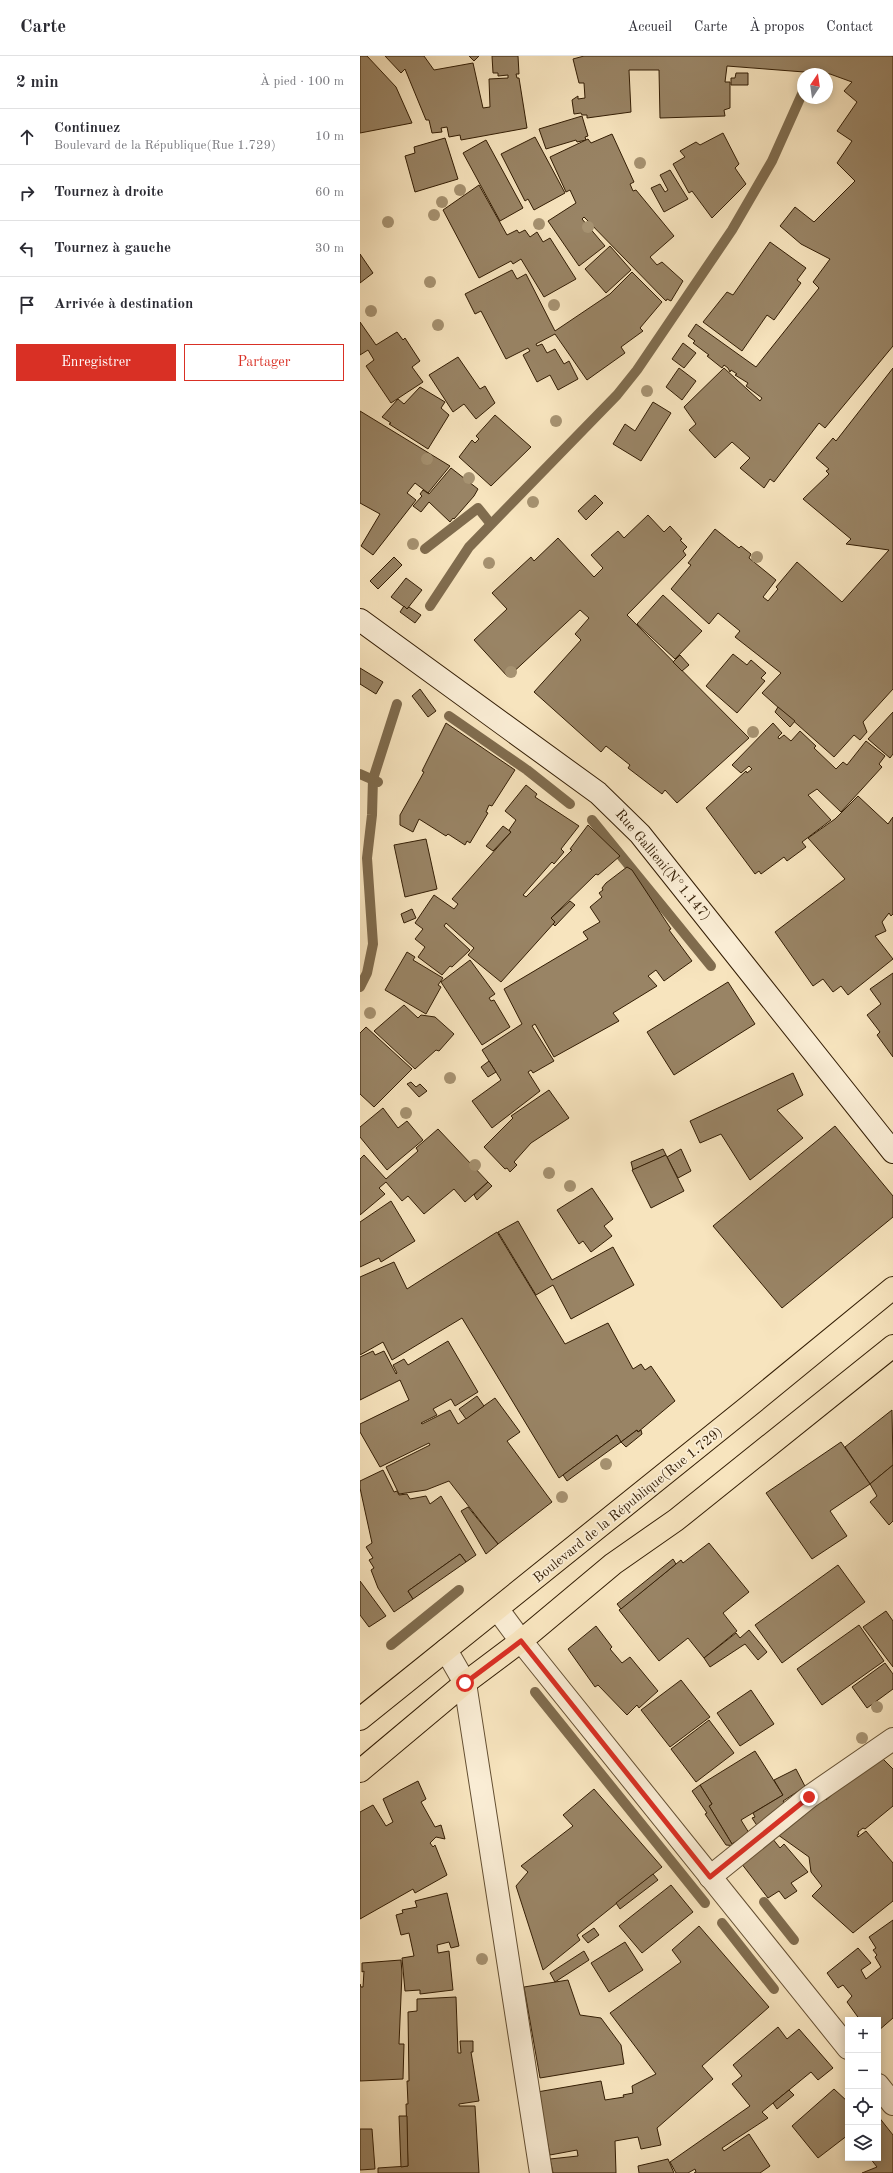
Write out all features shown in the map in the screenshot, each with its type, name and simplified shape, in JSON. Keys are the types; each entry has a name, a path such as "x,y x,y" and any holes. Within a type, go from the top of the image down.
{"main road":[{"name":"Boulevard de la République(Rue 1.729)","path":"360,1719 498,1610 893,1288"},
{"path":"360,1771 465,1683 521,1641 613,1564 682,1515 893,1346"}],"street":[{"name":"Rue Gallieni(N°1.147)","path":"360,620 598,793 616,809 640,834 893,1152"},
{"path":"498,1610 521,1641 845,2044"},
{"path":"446,1650 465,1683 541,2173"},
{"path":"710,1877 809,1797 893,1739"},
{"path":"880,2089 893,2104"}],"building":[{"path":"360,56 367,56 396,87 412,123 360,133"},
{"path":"385,56 424,56 434,70 473,63 483,108 490,107 489,79 508,78 508,75 498,76 498,73 493,73 492,56 518,56 519,74 516,74 517,78 519,78 527,128 461,140 460,135 449,137 447,127 441,128 442,132 432,133 429,120 426,120 405,69 401,73"},
{"path":"469,56 479,56 474,61"},
{"path":"584,56 893,56 893,346 825,428 819,423 774,482 770,479 764,488 740,468 750,458 732,442 715,458 689,430 696,424 684,407 724,368 760,401 762,398 746,386 748,383 735,375 737,374 731,370 730,372 724,365 722,368 707,356 709,355 693,343 695,341 688,336 696,324 756,367 819,288 813,282 830,259 801,244 780,226 795,207 814,222 855,181 837,163 852,141 837,131 857,102 844,91 852,82 833,75 833,68 797,68 797,71 727,66 725,82 730,82 730,108 724,110 725,116 660,118 659,70 629,70 631,112 587,118 587,115 582,115 581,113 574,114 572,100 578,96 578,99 585,98 584,83 579,83 573,59"},
{"path":"736,73 748,73 748,85 731,85 731,78 735,78"},
{"path":"582,116 588,136 585,137 586,140 577,142 576,140 546,149 539,129"},
{"path":"723,133 739,164 735,168 746,184 712,218 692,191 689,193 673,164 685,157 680,151 696,142 700,145"},
{"path":"612,134 634,182 630,184 633,191 636,190 674,236 650,257 657,265 662,262 683,281 671,301 667,299 666,301 584,217 582,219 605,246 579,266 548,221 576,203 570,190 566,192 550,157 588,139 591,143"},
{"path":"535,137 565,193 534,210 528,199 525,201 501,154"},
{"path":"445,138 458,179 415,192 405,156 415,153 414,147"},
{"path":"486,140 523,208 500,221 463,153"},
{"path":"670,170 688,199 664,212 651,188 660,184 665,192 668,190 660,175"},
{"path":"479,185 507,235 517,230 519,233 525,230 530,237 537,232 543,242 550,238 576,279 544,297 521,259 513,264 511,261 479,278 443,210"},
{"path":"770,242 806,268 797,280 801,283 774,320 767,315 742,351 703,322 727,292 733,295"},
{"path":"610,246 631,270 606,293 585,269"},
{"path":"360,254 373,273 360,283"},
{"path":"512,270 517,279 526,274 555,331 610,294 632,272 662,302 640,328 643,331 621,347 625,353 587,380 555,334 536,344 537,346 542,344 547,353 555,349 564,364 569,361 578,379 558,390 550,375 537,382 523,355 530,351 528,348 506,359 481,311 475,314 465,294"},
{"path":"360,322 376,345 397,332 403,340 405,338 420,361 412,367 423,382 391,403 366,366 374,360 368,350 360,355"},
{"path":"683,343 696,353 684,368 672,359"},
{"path":"458,357 480,389 485,386 495,403 476,419 464,404 453,412 429,375"},
{"path":"679,368 696,381 682,400 666,387"},
{"path":"893,368 893,689 863,722 867,732 860,740 854,735 834,757 762,693 781,673 735,637 740,631 718,613 709,624 671,589 691,565 688,563 715,529 739,548 741,546 751,554 749,558 776,580 763,597 768,601 778,589 776,587 797,562 842,602 889,550 846,544 851,539 803,499 829,474 826,471 829,469 816,458 833,438 836,441"},
{"path":"420,387 445,402 441,408 449,415 428,449 389,424 391,423 382,417 398,399 404,404"},
{"path":"653,402 671,413 641,461 613,444 625,424 635,431"},
{"path":"360,411 450,466 428,493 415,483 407,493 416,500 373,555 361,546 380,514 360,503"},
{"path":"495,415 531,447 491,486 459,457 472,440 475,443 479,439 476,436"},
{"path":"451,468 478,489 474,496 450,522 429,502 421,512 413,506 422,496 420,494 423,490 429,494"},
{"path":"595,495 603,503 586,520 578,511"},
{"path":"648,515 664,532 670,526 687,547 683,551 686,555 627,615 749,738 677,803 665,790 662,794 628,768 630,765 606,746 601,752 534,692 581,640 575,634 589,618 580,610 508,677 474,640 507,609 492,593 531,557 534,561 558,538 594,577 603,568 591,555 618,531 624,538"},
{"path":"394,557 402,565 378,589 370,581"},
{"path":"406,578 422,590 407,609 391,597"},
{"path":"663,595 702,631 675,659 637,624"},
{"path":"404,606 407,609 409,607 421,615 415,623 400,612"},
{"path":"733,654 747,665 751,660 766,673 761,678 765,681 737,713 706,686"},
{"path":"680,655 689,665 682,671 673,662"},
{"path":"360,668 383,682 376,694 360,684"},
{"path":"420,689 436,711 428,717 412,696"},
{"path":"778,707 795,721 790,727 775,712"},
{"path":"893,712 893,754 890,758 868,739"},
{"path":"446,723 515,770 492,806 489,805 486,812 488,813 470,843 467,841 465,845 448,834 446,836 419,819 413,832 400,825 400,815 424,772 422,771"},
{"path":"773,723 782,733 778,737 779,739 784,735 791,741 800,731 816,746 814,748 836,769 843,762 847,765 866,741 885,756 879,764 882,767 841,812 817,789 808,795 831,820 802,842 806,847 787,861 784,857 761,874 759,871 755,874 706,808 746,771 747,773 752,769 749,766 741,773 732,765"},
{"path":"526,785 537,794 535,797 579,826 561,849 564,852 554,864 552,862 523,895 526,897 572,850 570,849 588,825 620,856 598,875 596,874 551,918 555,922 501,982 468,955 474,948 446,923 444,926 470,950 452,967 450,966 442,975 418,957 425,947 415,939 423,929 415,923 434,895 454,909 458,904 452,899 511,832 509,830 516,820 505,811"},
{"path":"858,796 888,824 893,817 893,914 891,916 889,913 882,922 886,931 875,936 893,959 848,995 841,986 833,992 823,979 813,986 775,932 845,879 808,838 835,819"},
{"path":"503,826 511,832 493,851 486,846"},
{"path":"426,839 437,889 405,897 394,845"},
{"path":"627,867 632,870 671,929 669,930 692,961 664,981 656,970 648,976 657,986 613,1013 619,1021 554,1057 535,1024 532,1026 554,1061 533,1073 531,1070 528,1072 540,1091 492,1128 472,1101 501,1080 482,1050 522,1024 504,989 588,939 583,932 600,922 590,907 602,897 599,893 603,890 602,888 606,883"},
{"path":"570,901 575,905 555,926 553,924 555,922 551,918"},
{"path":"412,909 416,918 404,923 401,914"},
{"path":"407,952 415,957 413,960 443,978 438,985 441,987 426,1014 385,990"},
{"path":"470,960 495,994 489,998 491,1001 494,1000 510,1027 482,1045 441,982"},
{"path":"893,973 893,1057 877,1035 880,1032 867,1015 881,1004 870,989"},
{"path":"728,982 755,1024 674,1075 647,1032"},
{"path":"404,1005 418,1018 421,1015 435,1017 454,1034 439,1051 436,1050 415,1069 374,1031"},
{"path":"366,1027 412,1069 374,1107 360,1094 360,1033"},
{"path":"489,1061 496,1072 488,1077 481,1067"},
{"path":"793,1073 803,1095 777,1110 803,1138 750,1180 721,1134 700,1143 690,1121"},
{"path":"411,1082 416,1087 420,1084 427,1091 419,1097 407,1084"},
{"path":"549,1090 569,1118 531,1143 514,1162 517,1165 510,1172 507,1168 505,1169 484,1147 513,1118 511,1116"},
{"path":"383,1108 398,1128 407,1121 423,1140 387,1170 360,1137 360,1127"},
{"path":"835,1126 893,1196 893,1217 782,1308 713,1226"},
{"path":"438,1129 488,1182 465,1202 454,1189 424,1214 408,1196 402,1201 386,1182 379,1188 385,1194 360,1215 360,1159 364,1155 386,1179 418,1151 416,1148"},
{"path":"663,1149 666,1155 633,1170 631,1162"},
{"path":"681,1149 691,1171 678,1178 667,1157"},
{"path":"666,1155 684,1191 651,1208 632,1170"},
{"path":"488,1182 492,1186 477,1200 474,1195"},
{"path":"592,1188 613,1219 604,1226 612,1236 591,1252 583,1241 579,1244 557,1210"},
{"path":"391,1201 415,1241 381,1262 379,1258 360,1267 360,1222"},
{"path":"518,1221 552,1280 613,1247 634,1285 571,1319 553,1285 536,1295 498,1232"},
{"path":"497,1232 565,1344 608,1323 633,1369 641,1364 645,1370 651,1366 675,1401 638,1432 637,1430 621,1442 617,1435 559,1478 462,1318 392,1360 383,1342 360,1355 360,1277 394,1262 407,1289"},
{"path":"448,1341 478,1392 455,1406 451,1399 433,1409 437,1415 421,1423 422,1424 450,1410 458,1424 495,1398 520,1432 507,1441 552,1502 498,1544 449,1481 426,1490 399,1494 386,1467 430,1445 429,1443 380,1467 360,1432 360,1424 409,1400 400,1380 360,1400 360,1357 373,1351 375,1355 384,1351 396,1374 397,1373 393,1365 404,1359 408,1365"},
{"path":"477,1396 484,1406 466,1419 459,1409"},
{"path":"892,1410 893,1465 870,1484 845,1447"},
{"path":"637,1430 638,1432 641,1430 642,1434 626,1447 621,1442"},
{"path":"617,1435 621,1442 567,1481 563,1475"},
{"path":"841,1442 870,1484 830,1511 847,1536 812,1559 766,1493"},
{"path":"893,1465 893,1521 889,1525 870,1502 877,1496 870,1484"},
{"path":"383,1470 394,1492 397,1491 399,1495 407,1494 410,1499 426,1496 430,1504 441,1496 476,1555 466,1562 460,1554 408,1591 413,1599 394,1612 378,1588 371,1570 374,1568 369,1560 373,1558 366,1547 372,1543 360,1488 360,1481"},
{"path":"468,1507 498,1544 486,1554 461,1511"},
{"path":"709,1543 749,1592 723,1613 737,1631 704,1658 688,1638 659,1661 619,1610 681,1560 683,1563"},
{"path":"460,1554 466,1562 413,1599 408,1591"},
{"path":"673,1559 676,1564 621,1609 617,1604"},
{"path":"838,1565 865,1602 782,1663 755,1625"},
{"path":"360,1581 386,1616 369,1627 360,1615"},
{"path":"886,1611 893,1621 893,1667 863,1627"},
{"path":"859,1625 884,1661 822,1705 797,1669"},
{"path":"596,1626 612,1647 610,1649 622,1663 630,1657 658,1691 639,1708 637,1705 627,1715 598,1685 595,1687 568,1649"},
{"path":"749,1630 767,1652 758,1660 745,1644 710,1667 704,1658 736,1633 740,1638"},
{"path":"885,1663 893,1674 893,1689 867,1708 852,1687"},
{"path":"681,1680 710,1717 670,1747 641,1710"},
{"path":"751,1690 774,1724 740,1746 717,1713"},
{"path":"709,1720 734,1753 696,1782 671,1749"},
{"path":"755,1751 783,1795 741,1820 749,1833 732,1844 709,1806 712,1804 700,1785"},
{"path":"878,1754 893,1769 893,1806 865,1829 863,1828 858,1832 859,1834 857,1835 858,1837 866,1831 893,1863 893,1901 853,1933 812,1896 822,1886 811,1872 809,1857 774,1832 821,1790 826,1800 852,1777 862,1774 855,1768"},
{"path":"796,1769 808,1792 800,1790 783,1801 788,1808 758,1827 752,1818 755,1817 753,1813 783,1795 774,1780"},
{"path":"418,1781 426,1799 421,1802 435,1827 441,1825 445,1839 436,1837 430,1843 433,1847 435,1845 447,1875 415,1893 413,1889 360,1919 360,1812 373,1805 386,1826 393,1822 383,1799"},
{"path":"700,1785 712,1804 709,1806 732,1844 748,1834 737,1846 726,1845 705,1814 707,1813 692,1791"},
{"path":"594,1789 662,1867 577,1935 580,1940 543,1970 516,1886 528,1872 521,1866 573,1826 563,1815"},
{"path":"772,1838 780,1848 784,1844 808,1872 791,1883 797,1891 785,1899 779,1891 768,1898 741,1863"},
{"path":"653,1874 658,1880 620,1909 616,1903"},
{"path":"671,1885 693,1912 642,1953 619,1926"},
{"path":"447,1893 459,1946 451,1948 449,1942 437,1945 438,1953 449,1951 453,1990 420,1994 420,1990 405,1991 402,1958 414,1956 409,1933 401,1935 396,1915 403,1913 402,1910 417,1907 415,1901"},
{"path":"893,1920 893,2018 881,2028 881,2017 858,2017 847,2002 852,1996 843,1985 838,1988 827,1973 858,1948 871,1963 861,1970 866,1979 881,1967 875,1957 877,1955 873,1950 876,1948 869,1937"},
{"path":"699,1926 769,2007 702,2066 713,2079 657,2128 661,2145 641,2149 638,2137 615,2141 616,2173 553,2173 550,2159 578,2156 577,2150 550,2155 537,2092 601,2081 605,2100 624,2097 623,2095 633,2093 632,2086 656,2074 610,2013 681,1962 672,1950"},
{"path":"594,1928 599,1935 588,1943 582,1936"},
{"path":"625,1942 643,1970 609,1992 591,1963"},
{"path":"584,1951 589,1960 555,1982 550,1973"},
{"path":"401,1960 402,1973 399,2044 404,2044 403,2079 360,2081 360,1984 361,1987 363,1987 364,1971 362,1972 362,1963"},
{"path":"568,1980 580,2015 601,2018 621,2045 624,2064 540,2078 524,1987"},
{"path":"456,1997 458,2053 461,2053 460,2041 473,2041 473,2052 471,2052 479,2101 459,2104 459,2106 475,2106 479,2173 378,2173 378,2168 408,2166 406,2104 408,2104 407,2081 409,2081 408,2012 417,2011 417,1999"},
{"path":"778,2027 787,2039 799,2029 833,2068 818,2080 811,2072 762,2112 768,2118 722,2148 724,2151 749,2134 770,2166 760,2173 694,2173 696,2172 695,2169 688,2173 676,2173 670,2162 750,2106 732,2084 742,2076 733,2065"},
{"path":"834,2089 845,2099 845,2137 818,2158 792,2126"},
{"path":"789,2090 794,2095 777,2109 773,2103"},
{"path":"399,2116 407,2116 408,2166 401,2167"},
{"path":"881,2120 893,2135 893,2173 862,2173 877,2167 872,2161 881,2161"},
{"path":"360,2129 372,2129 375,2169 360,2170"},
{"path":"668,2159 674,2173 639,2173 638,2166"}],"waterway":[{"path":"430,606 469,547 617,395 637,370 732,230 772,161 798,104"},
{"path":"425,549 478,508 490,523"},
{"path":"360,987 367,973 373,944 367,858 372,815 373,779 397,704"},
{"path":"449,716 527,770 570,804"},
{"path":"360,774 378,782"},
{"path":"592,820 711,966"},
{"path":"391,1645 459,1590"},
{"path":"535,1692 705,1903"},
{"path":"764,1902 794,1940"},
{"path":"722,1923 774,1989"}],"route":[{"path":"465,1683 521,1641 710,1877 809,1797"}]}
